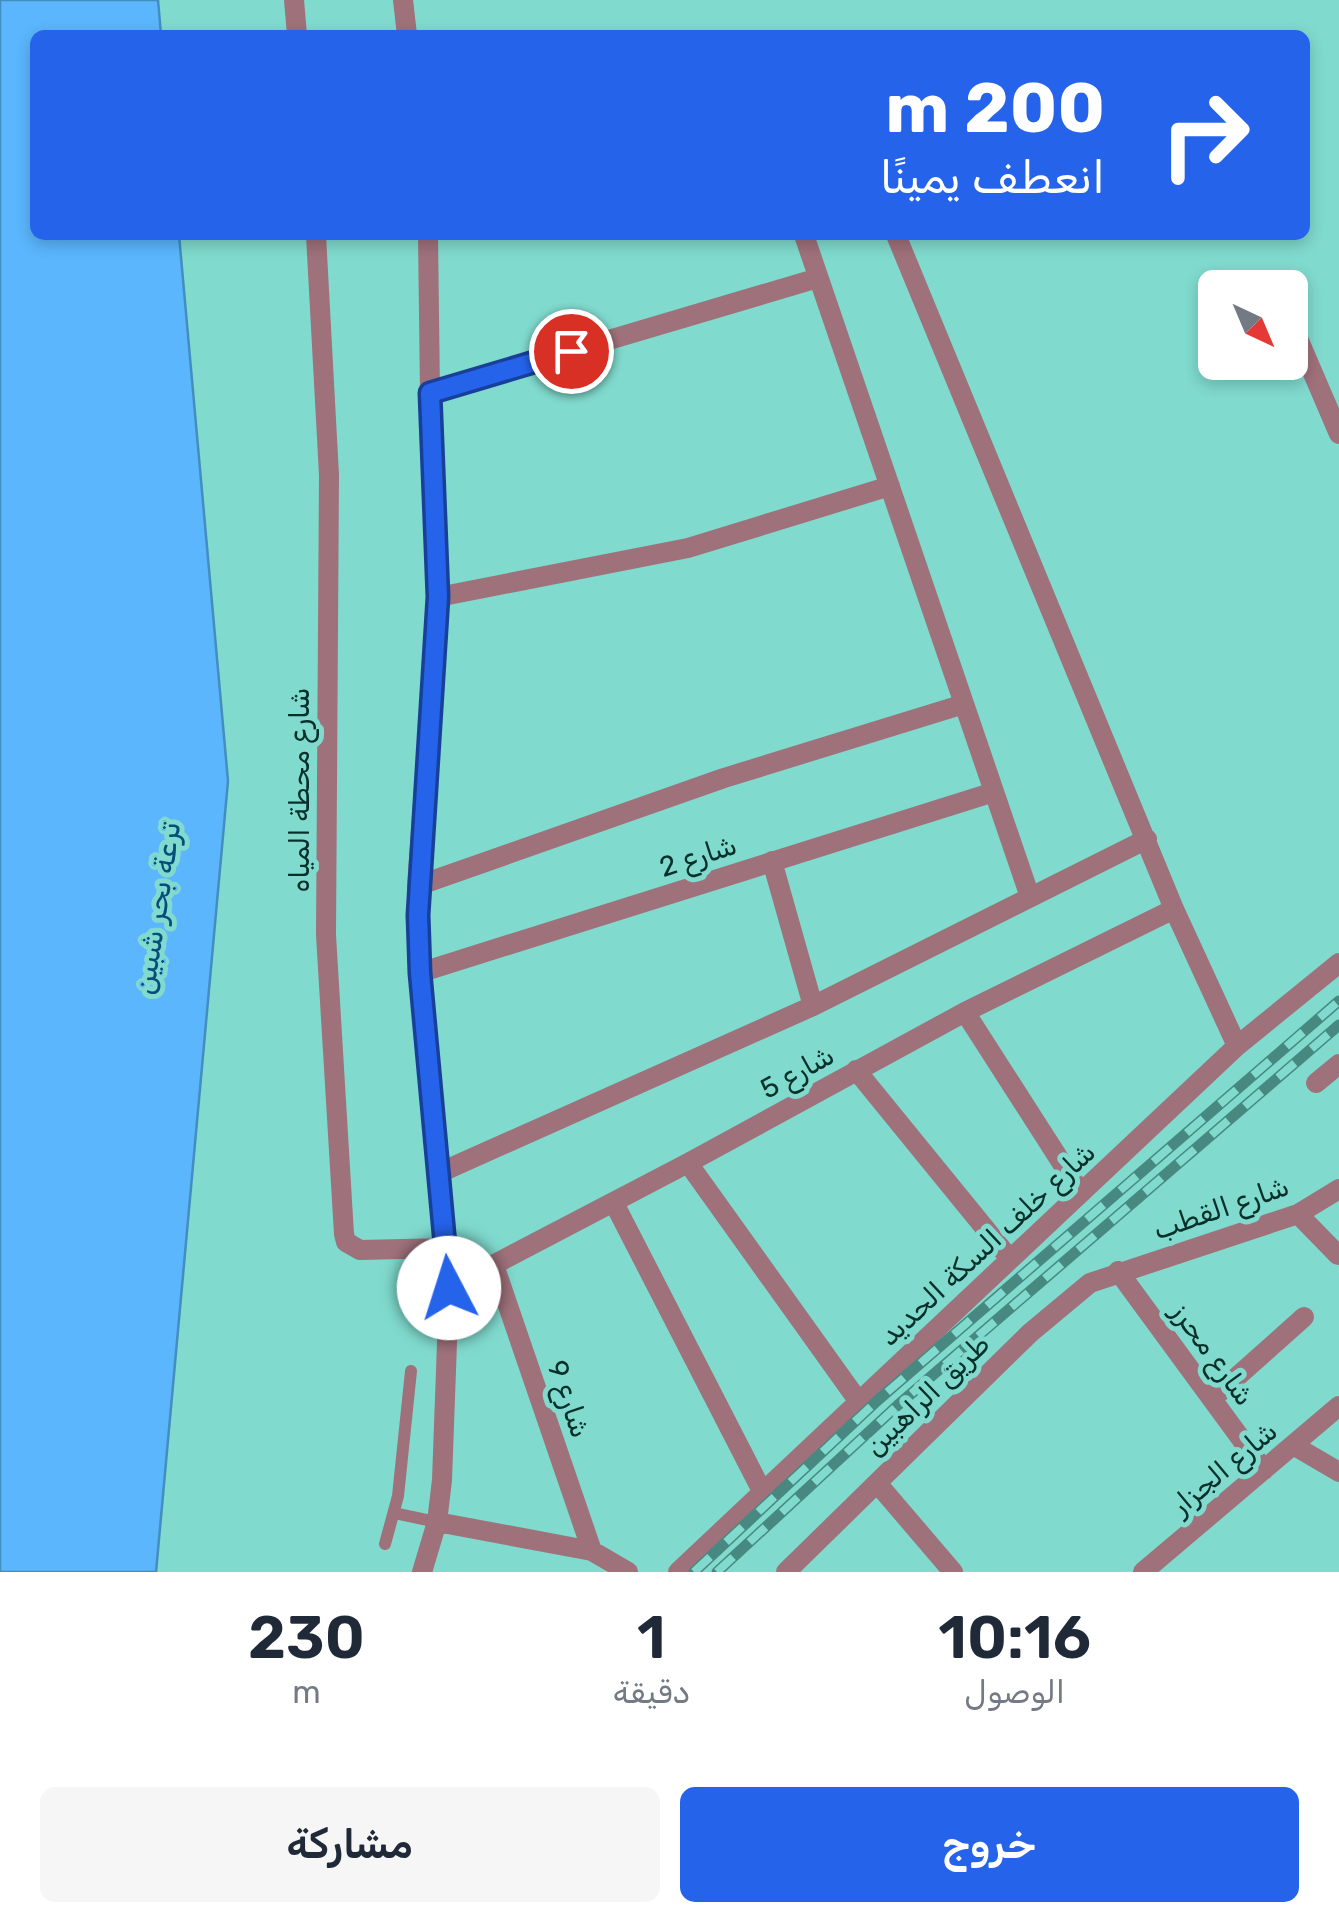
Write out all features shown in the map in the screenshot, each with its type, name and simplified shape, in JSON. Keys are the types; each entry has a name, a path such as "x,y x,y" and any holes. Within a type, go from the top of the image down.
{"street":[{"path":"294,0 297,30"},
{"path":"402,0 406,30"},
{"name":"شارع محطة المياه","path":"316,240 328,475 326,935 344,1234 346,1242 360,1250 446,1248"},
{"path":"422,1572 437,1522 442,1480 449,1288 420,973 418,886 438,597 428,240"},
{"path":"806,240 1030,897"},
{"path":"898,240 1148,838 1174,909 1236,1046"},
{"path":"430,393 818,278"},
{"path":"1308,362 1339,434"},
{"path":"438,597 688,548 890,486"},
{"path":"418,886 724,778 964,704"},
{"name":"شارع 2","path":"420,973 994,792"},
{"path":"439,1172 813,1006 1148,838"},
{"path":"772,862 813,1006"},
{"name":"شارع 5","path":"449,1288 965,1012 1174,909"},
{"name":"شارع خلف السكة الحديد","path":"678,1572 1236,1046 1339,963"},
{"path":"965,1012 1081,1193"},
{"path":"1316,1083 1339,1064"},
{"path":"856,1070 1010,1259"},
{"path":"688,1163 859,1402"},
{"name":"شارع القطب","path":"1118,1271 1298,1214 1339,1189"},
{"path":"614,1203 763,1493"},
{"path":"1298,1214 1338,1255"},
{"name":"شارع 9","path":"494,1265 592,1551"},
{"name":"شارع محرز","path":"1118,1271 1264,1470"},
{"name":"طريق الراهبين","path":"786,1572 1054,1310 1090,1283 1118,1271"},
{"path":"1212,1399 1304,1317"},
{"name":"شارع الجزار","path":"1144,1572 1339,1406"},
{"path":"1293,1445 1339,1472"},
{"path":"876,1483 952,1572"},
{"path":"437,1522 592,1551 628,1572"}],"lane":[{"path":"385,1544 394,1513 411,1371"},
{"path":"394,1513 437,1522"}],"water":[{"name":"ترعة بحر شبين","path":"0,0 158,0 161,30 30,30 30,240 179,240 228,781 156,1572 0,1572"}],"railway":[{"path":"694,1572 878,1400 1339,1001"},
{"path":"717,1572 898,1405 1339,1025"}],"route":[{"path":"449,1288 418,915 438,597 430,393 571,351"}]}
